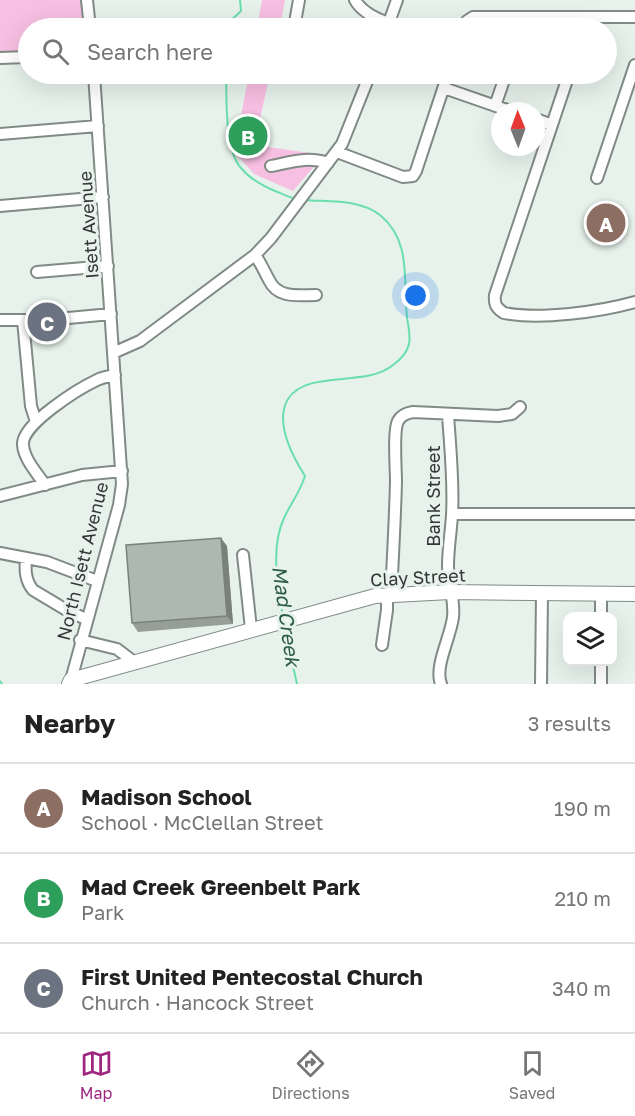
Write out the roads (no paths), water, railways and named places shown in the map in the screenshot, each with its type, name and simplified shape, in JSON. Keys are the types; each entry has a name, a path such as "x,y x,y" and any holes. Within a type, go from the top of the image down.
{"main road":[{"name":"Clay Street","path":"70,682 361,598 389,594 450,592 635,594"}],"street":[{"path":"87,0 89,18"},
{"path":"296,18 299,0"},
{"path":"355,0 359,6 377,18"},
{"path":"391,18 397,0"},
{"path":"469,18 526,16 543,18"},
{"path":"617,19 635,17"},
{"path":"0,58 18,57"},
{"path":"597,178 635,65"},
{"name":"Isett Avenue","path":"95,84 115,375"},
{"path":"113,353 140,340 255,255 337,152 349,130 366,84"},
{"path":"337,152 403,177 413,176 445,84"},
{"path":"496,102 503,84"},
{"path":"566,84 495,295 495,302 498,309 510,314 570,313 635,302"},
{"path":"444,88 491,105"},
{"path":"545,122 552,124"},
{"path":"0,134 98,126"},
{"path":"271,166 307,159 328,163"},
{"path":"0,206 103,197"},
{"path":"255,255 269,282 278,293 316,296"},
{"path":"37,272 108,266"},
{"path":"0,320 111,314"},
{"path":"23,320 31,406 36,422"},
{"path":"45,485 27,458 22,443 27,432 36,422 92,382 115,375"},
{"name":"North Isett Avenue","path":"70,682 119,505 122,471 115,375"},
{"path":"382,645 394,542 396,424 402,416 413,412 507,415 520,407"},
{"name":"Bank Street","path":"441,684 440,665 448,644 453,615 448,568 452,514 452,461 448,414"},
{"path":"0,496 82,475 122,471"},
{"path":"452,514 635,514"},
{"path":"0,553 47,562 97,581"},
{"path":"243,555 250,629"},
{"path":"26,558 25,571 33,590 86,619"},
{"path":"541,684 542,593"},
{"path":"601,593 601,612"},
{"path":"80,640 117,649 134,662"},
{"path":"601,684 602,666"}],"waterway":[{"name":"Mad Creek","path":"233,18 241,11 240,0"},
{"name":"Mad Creek","path":"226,84 229,136 236,160 241,168 257,182 297,199"},
{"name":"Mad Creek","path":"283,617 276,567 277,542 284,518 305,476 295,459 284,428 284,408 288,399 297,390 309,384 382,372 401,359 410,341 402,249 390,225 380,215 363,206 344,202 305,200"},
{"name":"Mad Creek","path":"284,625 297,684"}],"place":[{"name":"Mad Creek Greenbelt Park","path":"248,136"},
{"name":"Madison School","path":"606,223"},
{"name":"First United Pentecostal Church","path":"47,322"}]}
